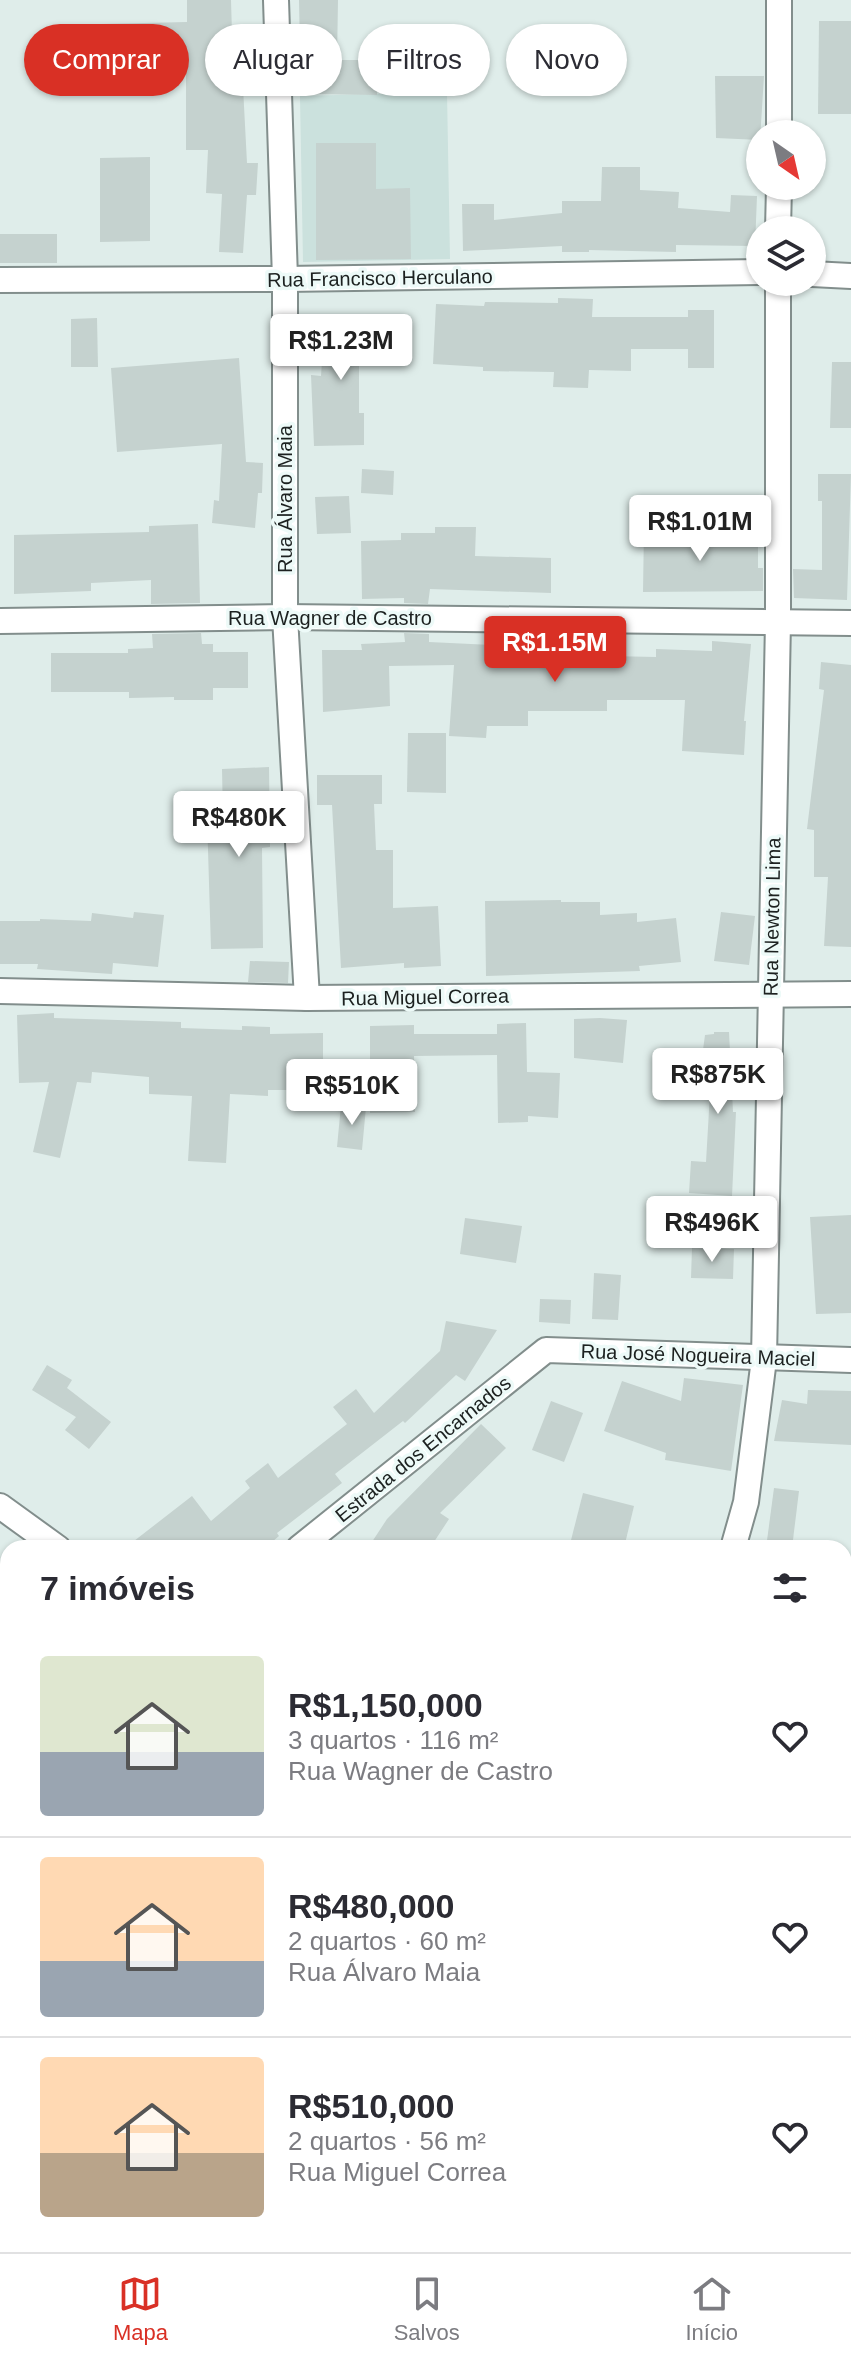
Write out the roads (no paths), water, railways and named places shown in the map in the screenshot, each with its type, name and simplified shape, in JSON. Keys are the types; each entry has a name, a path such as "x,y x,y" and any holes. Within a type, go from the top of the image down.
{"street":[{"name":"Rua Álvaro Maia","path":"276,0 285,279 285,617 307,998"},
{"path":"779,0 779,120"},
{"name":"Rua Francisco Herculano","path":"0,280 746,272"},
{"path":"826,275 851,276"},
{"name":"Rua Newton Lima","path":"735,1540 746,1502 764,1359 778,621 778,296"},
{"name":"Rua Wagner de Castro","path":"0,621 285,617 851,623"},
{"name":"Rua Miguel Correa","path":"0,991 307,998 851,994"},
{"name":"Rua José Nogueira Maciel","path":"546,1350 851,1360"},
{"name":"Estrada dos Encarnados","path":"309,1540 546,1350"},
{"path":"0,1506 47,1540"}]}
